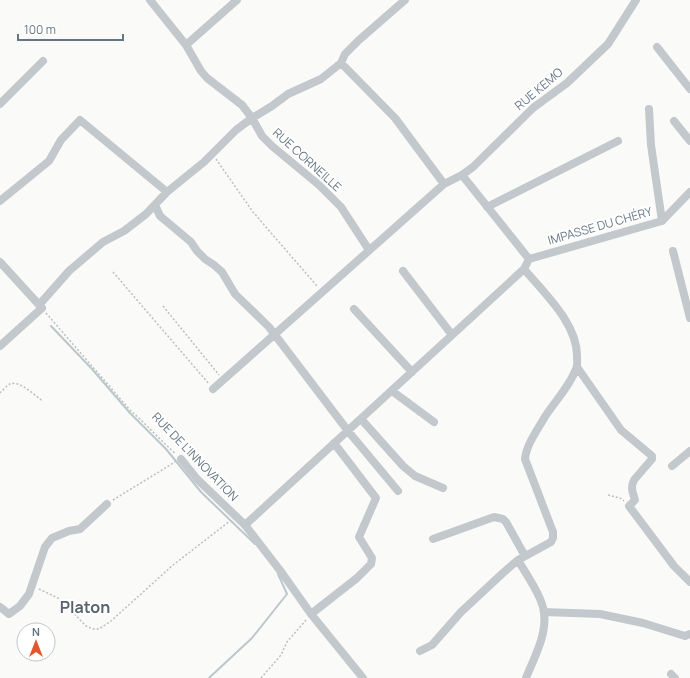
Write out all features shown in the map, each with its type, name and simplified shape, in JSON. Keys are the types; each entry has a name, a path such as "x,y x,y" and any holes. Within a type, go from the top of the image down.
{"street":[{"name":"RUE CORNEILLE","path":"150,0 186,44 201,71 207,78 242,105 252,118 262,136 319,185 341,207 369,250"},
{"path":"186,44 237,0"},
{"path":"0,346 40,307 50,291 69,271 103,242 129,227 146,214 167,192 204,162 236,130 288,94 321,79 341,63 345,54 354,45 405,0"},
{"name":"RUE KEMO","path":"213,389 444,184 462,175 473,167 533,108 567,83 608,44 636,0"},
{"path":"657,47 690,89"},
{"path":"0,104 43,61"},
{"path":"341,63 395,118 444,184"},
{"path":"649,109 651,145 662,221"},
{"path":"0,201 50,162 61,140 80,120 167,192"},
{"path":"674,121 690,141"},
{"path":"487,207 618,141"},
{"path":"245,525 524,270 529,259 462,175"},
{"name":"IMPASSE DU CHÉRY","path":"529,259 662,221 690,192"},
{"path":"155,205 160,216 191,242 205,259 222,272 235,294 260,318 348,431 398,491"},
{"path":"673,251 690,318"},
{"path":"0,262 40,307"},
{"path":"420,651 432,645 461,612 522,558 551,542 554,538 524,459 533,436 547,413 570,381 577,367 577,352 574,335 564,317 524,270"},
{"path":"403,271 452,335"},
{"path":"354,309 412,372"},
{"path":"577,367 621,430 652,456 652,459 632,484 635,500 629,506 659,548 690,582"},
{"path":"392,390 434,422"},
{"path":"361,418 407,469 422,480 442,488"},
{"path":"311,614 357,578 370,564 372,558 360,537 376,498 334,443"},
{"path":"672,466 690,451"},
{"name":"RUE DE L'INNOVATION","path":"181,459 197,479 245,525 311,614 363,678"},
{"path":"0,607 9,614 20,606 32,585 45,547 52,538 69,531 80,529 107,504"},
{"path":"433,538 494,517 504,519 506,522 541,601 544,612 544,631 526,678"},
{"path":"544,612 600,614 643,623 685,636 690,634"}],"path":[{"path":"212,154 253,212 322,292"},
{"path":"114,272 213,389"},
{"path":"163,306 223,379"},
{"name":"RUE DE L'INNOVATION","path":"40,307 130,410 181,459"},
{"path":"0,393 8,385 16,384 43,402"},
{"path":"107,504 181,459"},
{"path":"608,495 620,498 629,506"},
{"path":"32,585 60,600 86,626 93,630 99,629 111,621 172,565 232,519"},
{"path":"261,678 281,656 287,642 311,614"}],"waterway":[{"path":"51,326 92,369 130,413 166,449 201,492 255,544"},
{"path":"209,678 252,638 287,594 278,574"}],"district":[{"name":"Platon","path":"85,607"}]}
